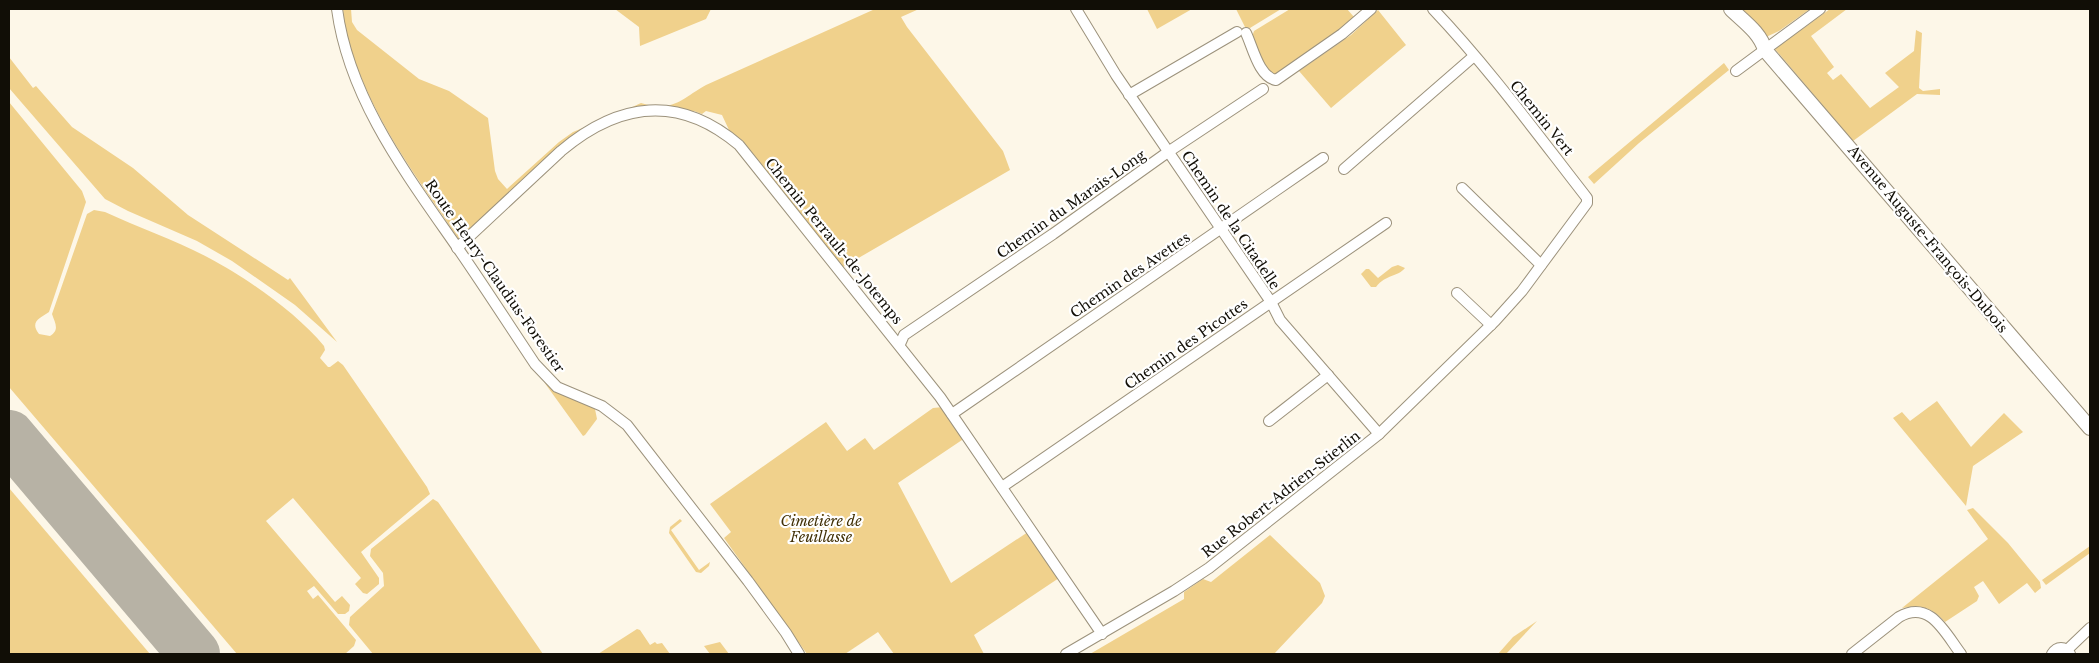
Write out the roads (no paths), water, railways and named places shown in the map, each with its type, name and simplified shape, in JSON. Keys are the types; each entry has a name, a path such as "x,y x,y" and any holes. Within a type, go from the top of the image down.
{"main road":[{"name":"Avenue Auguste-François-Dubois","path":"1732,10 1743,32 1755,47 1765,50 2090,428"}],"street":[{"name":"Route Henry-Claudius-Forestier","path":"337,9 348,57 369,110 391,150 536,364 549,380 563,390 613,412 633,432 748,581 799,654"},
{"name":"Chemin de la Citadelle","path":"1076,9 1104,56 1271,302 1280,320 1379,434"},
{"path":"1130,95 1241,33 1264,74 1270,79 1276,80 1342,34 1371,9"},
{"name":"Chemin Vert","path":"1433,9 1474,56 1588,198"},
{"path":"1736,71 1820,9"},
{"path":"1344,168 1474,56"},
{"name":"Chemin du Marais-Long","path":"900,344 904,335 1053,234 1168,152 1263,89"},
{"name":"Chemin Perrault-de-Jotemps","path":"457,248 574,140 609,120 628,113 658,110 680,113 709,122 739,145 900,344 952,414 1102,634"},
{"name":"Chemin des Avettes","path":"952,414 1323,158"},
{"path":"1462,188 1541,265"},
{"name":"Rue Robert-Adrien-Stierlin","path":"1066,654 1209,568 1379,434 1491,325 1522,291 1588,198"},
{"name":"Chemin des Picottes","path":"1002,487 1386,223"},
{"path":"1457,292 1491,325"},
{"path":"1268,421 1328,375"},
{"path":"1852,654 1906,613 1915,612 1927,614 1939,623 1961,654"},
{"path":"2052,654 2058,648 2068,652 2083,633 2090,628"}],"park label":[{"name":"Cimetière de Feuillasse","path":"821,530"}]}
